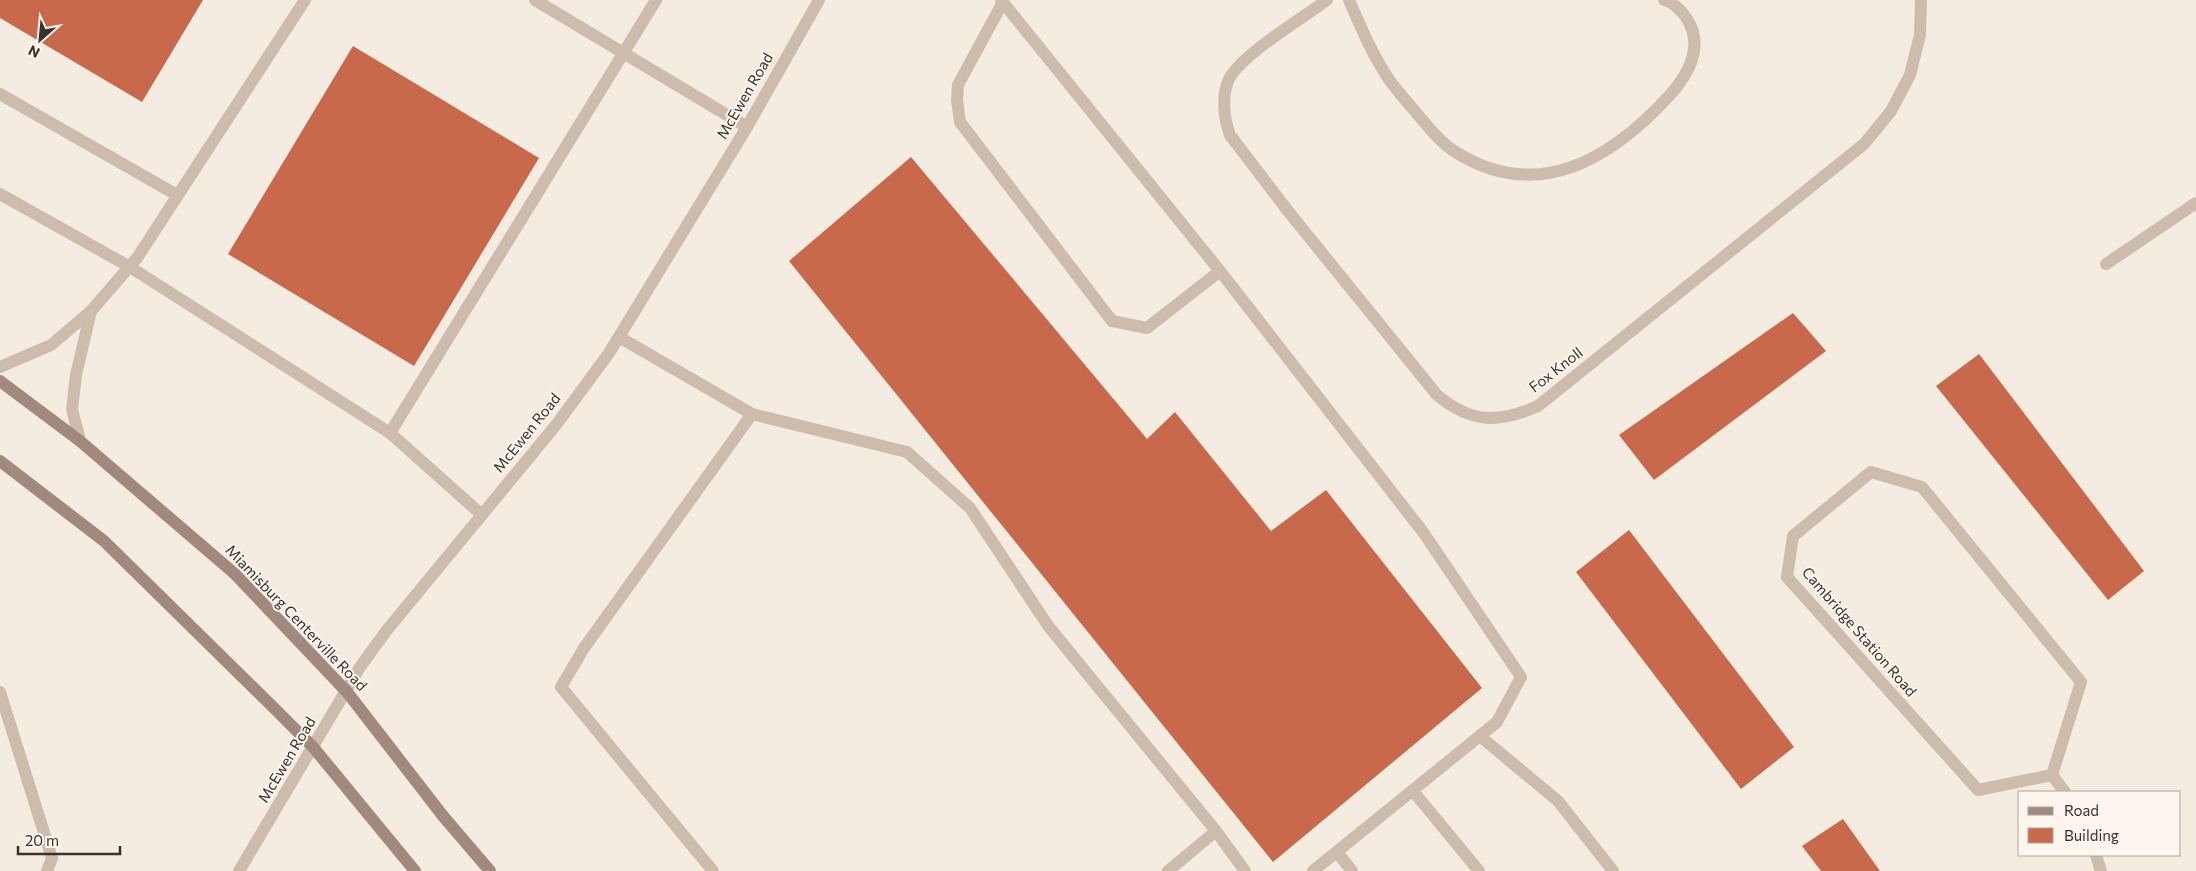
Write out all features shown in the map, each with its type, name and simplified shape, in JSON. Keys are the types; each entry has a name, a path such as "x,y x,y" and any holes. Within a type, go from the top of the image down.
{"main road":[{"name":"Miamisburg Centerville Road","path":"0,381 80,441 235,574 347,692 443,816 490,871"},
{"path":"0,461 104,541 314,747 415,871"}],"street":[{"path":"0,367 51,345 91,311 130,267 305,0"},
{"path":"535,0 747,127"},
{"path":"390,433 656,0"},
{"name":"McEwen Road","path":"239,871 347,692 360,667 387,630 556,425 619,337 747,127 819,0"},
{"name":"Fox Knoll","path":"1327,0 1251,54 1229,79 1224,98 1226,125 1230,135 1288,211 1437,395 1450,405 1470,415 1493,419 1516,416 1538,406 1864,144 1891,111 1910,75 1920,35 1921,0"},
{"path":"1349,0 1365,39 1390,81 1432,131 1455,152 1481,166 1519,175 1555,173 1591,159 1625,138 1654,113 1682,82 1692,60 1696,45 1692,28 1683,12 1669,1 1664,0"},
{"path":"1220,271 1147,328 1112,321 960,122 957,100 958,85 1002,1 1220,271 1423,532 1521,677 1497,722 1481,737 1313,871"},
{"path":"0,94 177,195"},
{"path":"0,194 130,267 390,433 482,515"},
{"path":"2106,264 2196,203"},
{"path":"80,441 72,409 76,375 91,311"},
{"path":"619,337 752,414 907,452 970,508 1049,627 1216,831 1245,871"},
{"path":"712,871 562,687 584,648 752,414"},
{"name":"Cambridge Station Road","path":"1871,472 1922,486 2081,682 2052,774 1978,790 1787,577 1793,536 1871,472"},
{"path":"0,692 52,858 47,871"},
{"path":"1481,737 1558,801 1613,871"},
{"path":"2052,774 2064,791"},
{"path":"1413,791 1480,871"},
{"path":"1168,871 1216,831"},
{"path":"1337,852 1352,871"},
{"path":"2096,856 2101,871"}],"building":[{"path":"0,0 203,0 142,102 0,18"},
{"path":"353,46 539,158 414,366 228,254"},
{"path":"911,157 1147,439 1175,412 1271,531 1326,490 1482,688 1273,862 789,261"},
{"path":"1793,313 1826,351 1654,480 1619,435"},
{"path":"1979,354 2144,571 2108,600 1936,386"},
{"path":"1629,530 1794,747 1741,789 1576,572"},
{"path":"1843,819 1880,871 1821,871 1802,846"}]}
